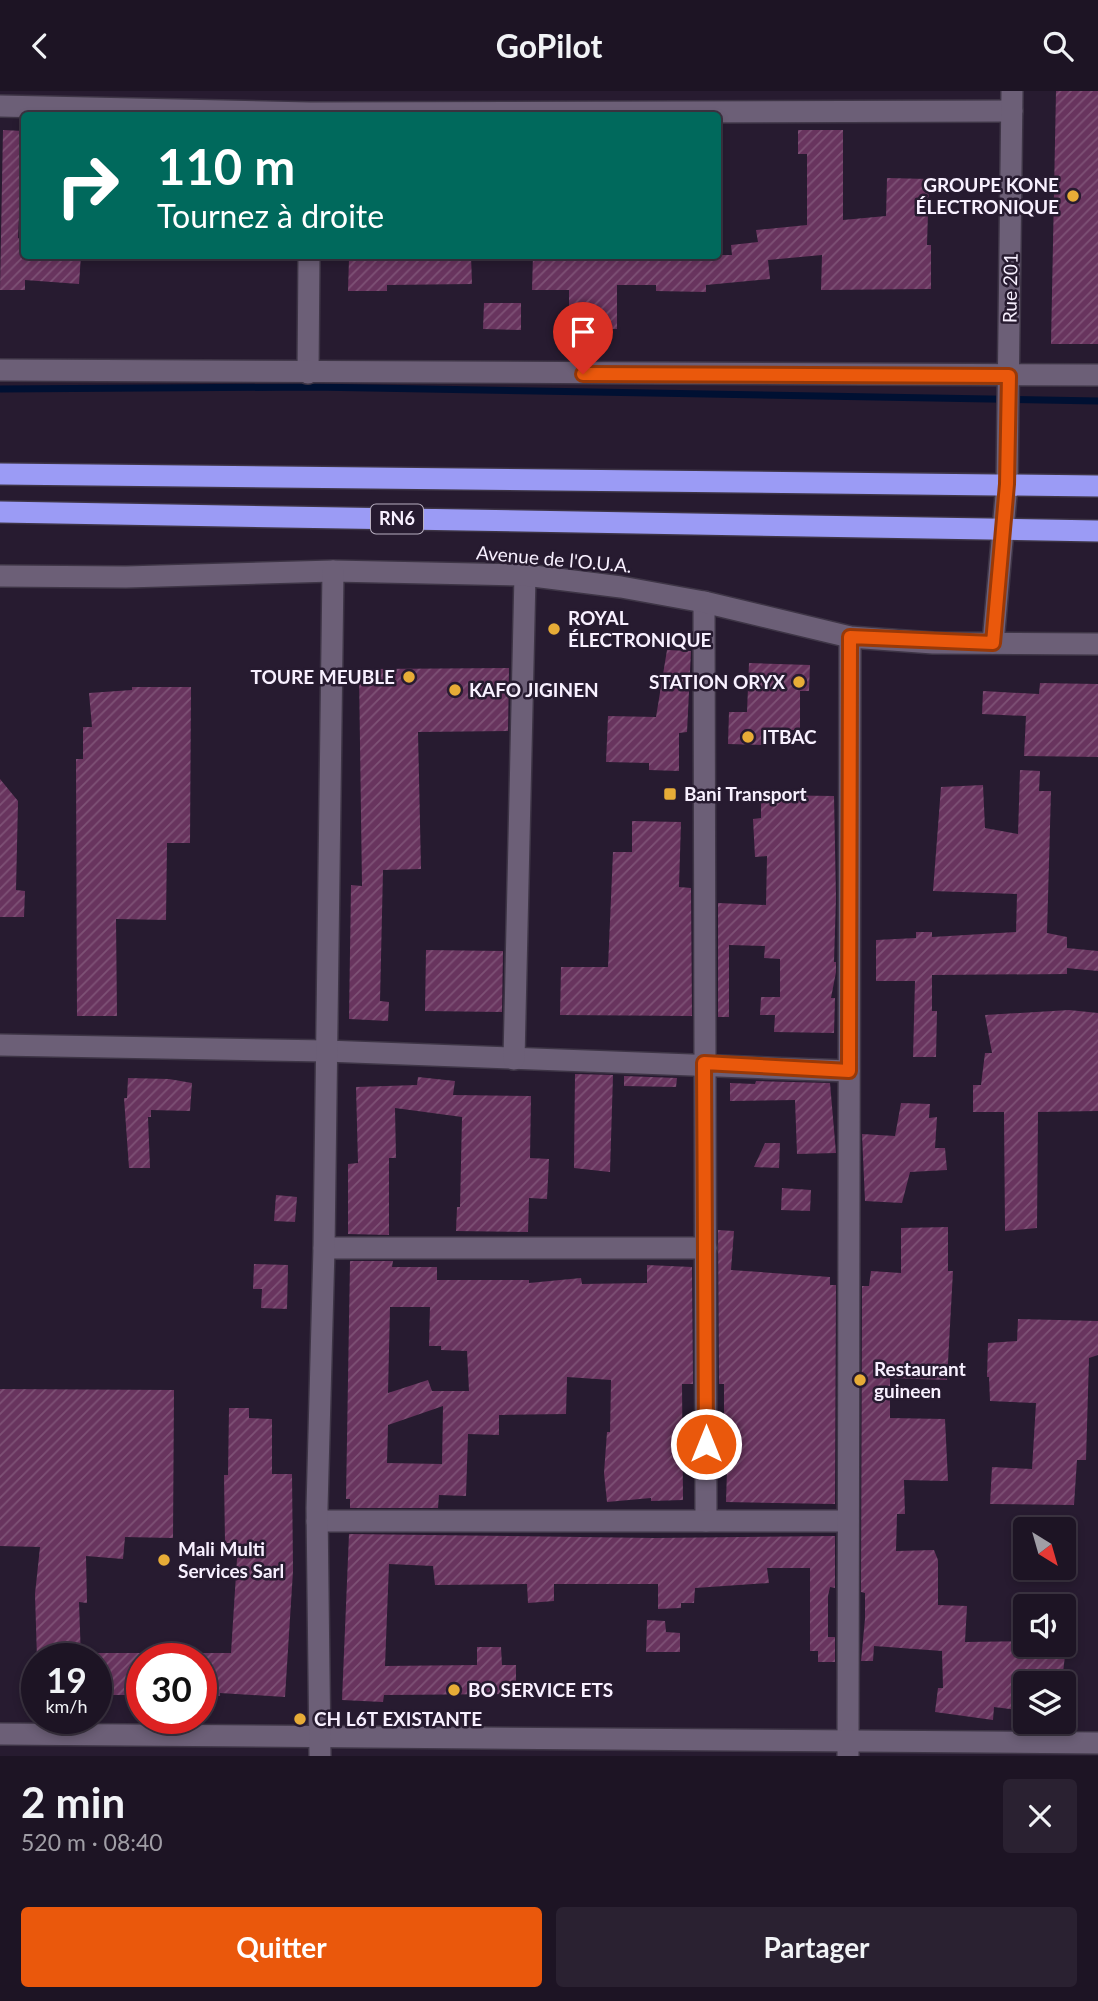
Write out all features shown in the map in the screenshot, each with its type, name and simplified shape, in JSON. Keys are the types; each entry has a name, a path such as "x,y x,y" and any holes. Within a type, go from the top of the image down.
{"highway":[{"name":"RN6","path":"0,474 1098,486"},
{"name":"Avenue de l'O.U.A.","path":"0,512 1098,531"}],"street":[{"path":"310,91 310,112"},
{"path":"418,112 1012,101"},
{"name":"Rue 201","path":"993,643 1007,484 1012,101"},
{"path":"0,106 232,112"},
{"path":"308,373 309,259"},
{"path":"0,370 1098,375"},
{"path":"320,1746 317,1521 324,1248 332,571"},
{"name":"Avenue de l'O.U.A.","path":"0,576 126,577 332,571 525,575 621,587 704,602 850,637 1098,644"},
{"path":"514,1059 525,575"},
{"path":"704,602 706,1521"},
{"path":"848,1749 850,637"},
{"path":"0,1045 326,1051 704,1063 849,1071"},
{"path":"324,1248 706,1248"},
{"path":"317,1521 848,1521"},
{"path":"0,1734 320,1746 848,1749 1098,1743"}],"building":[{"path":"1056,91 1098,91 1098,344 1051,344"},
{"path":"3,130 21,131 18,238 21,238 21,259 81,259 79,284 25,280 25,290 0,290"},
{"path":"798,130 843,130 843,220 886,216 887,178 929,179 927,245 931,245 931,289 821,290 822,255 768,260 770,279 706,285 706,292 656,291 656,285 617,285 617,329 582,329 569,314 569,290 532,290 533,259 721,259 721,255 732,255 731,245 758,242 756,230 807,225 807,154 798,154"},
{"path":"349,259 471,259 472,284 387,285 387,291 348,291"},
{"path":"484,303 521,303 521,330 483,329"},
{"path":"667,650 691,651 687,732 679,733 679,771 649,770 649,763 606,762 608,716 656,717"},
{"path":"749,663 810,665 809,691 800,691 800,730 767,730 767,745 728,744 729,712 747,712"},
{"path":"509,668 508,731 418,732 421,869 383,870 380,1001 389,1002 388,1021 349,1019 351,885 362,886 359,673 370,669"},
{"path":"1040,683 1098,684 1098,757 1024,756 1026,716 982,714 983,691 1039,694"},
{"path":"132,687 191,687 190,843 167,843 166,920 116,919 117,1016 77,1016 76,759 83,759 83,727 92,727 89,693 132,690"},
{"path":"1020,770 1040,771 1039,791 1051,791 1047,933 1067,937 1067,948 1098,951 1098,971 1067,968 1067,974 932,975 932,1011 937,1011 936,1057 913,1057 915,981 876,981 876,940 916,938 916,932 932,932 932,937 1016,932 1017,894 933,891 941,787 983,785 985,828 1018,834"},
{"path":"0,779 18,801 16,890 25,891 24,917 0,917"},
{"path":"761,795 834,796 836,972 831,998 835,998 834,1033 774,1032 775,1015 760,1015 761,997 780,997 780,959 764,958 765,946 729,945 729,1017 718,1017 718,903 766,905 767,856 755,857 753,819 761,818"},
{"path":"632,821 681,822 679,887 691,888 692,1016 560,1015 561,967 608,967 613,852 632,852"},
{"path":"426,950 503,951 502,1012 425,1011"},
{"path":"1069,1010 1098,1013 1098,1111 1038,1112 1037,1228 1005,1231 1004,1112 973,1112 973,1085 981,1085 985,1053 992,1053 985,1015"},
{"path":"575,1074 613,1075 610,1172 574,1168"},
{"path":"624,1076 677,1078 676,1087 624,1086"},
{"path":"418,1077 455,1081 453,1095 531,1096 530,1158 549,1159 547,1199 529,1198 528,1232 456,1231 457,1207 460,1207 462,1117 395,1108 396,1158 389,1158 389,1235 348,1234 348,1164 358,1163 356,1087 417,1085"},
{"path":"128,1078 169,1079 192,1083 190,1111 151,1110 151,1117 148,1117 150,1168 129,1168 124,1098 127,1098"},
{"path":"756,1081 830,1083 836,1153 797,1154 795,1100 730,1101 730,1083 755,1084"},
{"path":"901,1103 930,1104 929,1118 937,1117 935,1148 945,1148 947,1170 910,1172 902,1203 865,1201 862,1134 895,1136"},
{"path":"765,1143 780,1143 779,1168 754,1167"},
{"path":"782,1188 811,1190 810,1211 781,1210"},
{"path":"276,1195 297,1197 295,1222 274,1221"},
{"path":"948,1227 948,1271 953,1271 947,1380 890,1378 890,1418 945,1419 948,1481 904,1480 905,1514 897,1514 896,1551 934,1550 938,1560 938,1605 967,1606 965,1642 1013,1641 1013,1657 1065,1657 1063,1671 1013,1671 1013,1709 994,1707 993,1720 935,1712 938,1688 943,1688 942,1651 874,1646 873,1661 861,1661 865,1619 865,1593 861,1592 862,1286 869,1286 871,1271 901,1273 901,1228"},
{"path":"718,1230 734,1231 731,1270 830,1277 830,1285 836,1285 835,1504 726,1502 728,1437 724,1437 724,1384 719,1384"},
{"path":"350,1261 393,1261 392,1267 437,1267 437,1280 529,1280 529,1283 581,1278 582,1284 647,1283 647,1265 692,1267 693,1384 682,1384 683,1500 651,1501 651,1498 607,1502 604,1473 607,1432 610,1432 611,1380 567,1377 566,1414 499,1415 499,1435 468,1434 466,1496 439,1495 438,1508 350,1508 350,1499 346,1499","holes":["390,1307 430,1307 429,1346 441,1346 441,1350 467,1351 469,1391 432,1391 428,1380 388,1393","443,1406 442,1464 387,1463 388,1425"]},
{"path":"254,1264 288,1265 287,1309 261,1308 262,1289 253,1289"},
{"path":"1018,1319 1098,1321 1098,1355 1089,1358 1086,1460 1077,1460 1074,1505 990,1504 992,1467 1032,1469 1036,1403 990,1401 987,1377 988,1343 1017,1341"},
{"path":"0,1389 174,1390 173,1538 125,1537 123,1559 86,1556 87,1603 79,1602 80,1643 37,1643 35,1594 40,1547 0,1546"},
{"path":"229,1408 249,1408 249,1418 272,1419 272,1474 292,1474 293,1571 285,1697 220,1693 220,1696 217,1696 217,1653 231,1653 238,1543 225,1543 224,1475 228,1475"},
{"path":"349,1534 655,1538 835,1536 835,1588 830,1587 828,1596 828,1637 835,1637 835,1662 818,1662 818,1651 810,1651 810,1568 767,1568 769,1583 695,1588 694,1603 681,1603 681,1608 658,1609 658,1584 554,1584 554,1601 528,1603 527,1584 435,1585 433,1566 389,1564 385,1666 477,1665 477,1647 501,1647 502,1665 516,1665 516,1694 384,1695 383,1702 342,1700"},
{"path":"647,1620 665,1621 666,1632 680,1633 680,1652 646,1652"},
{"path":"112,1653 126,1653 126,1695 112,1695"}],"waterway":[{"path":"0,389 313,387 1098,401"}],"place":[{"name":"GROUPE KONE ÉLECTRONIQUE","path":"1073,196"},
{"name":"ROYAL ÉLECTRONIQUE","path":"554,629"},
{"name":"TOURE MEUBLE","path":"409,677"},
{"name":"STATION ORYX","path":"799,682"},
{"name":"KAFO JIGINEN","path":"455,690"},
{"name":"ITBAC","path":"748,737"},
{"name":"Bani Transport","path":"670,794"},
{"name":"Restaurant guineen","path":"860,1380"},
{"name":"Mali Multi Services Sarl","path":"164,1560"},
{"name":"BO SERVICE ETS","path":"454,1690"},
{"name":"CH L6T EXISTANTE","path":"300,1719"}],"route":[{"path":"583,374 1009,376 1007,484 993,643 933,643 850,637 849,1071 704,1063 706,1444"}]}
